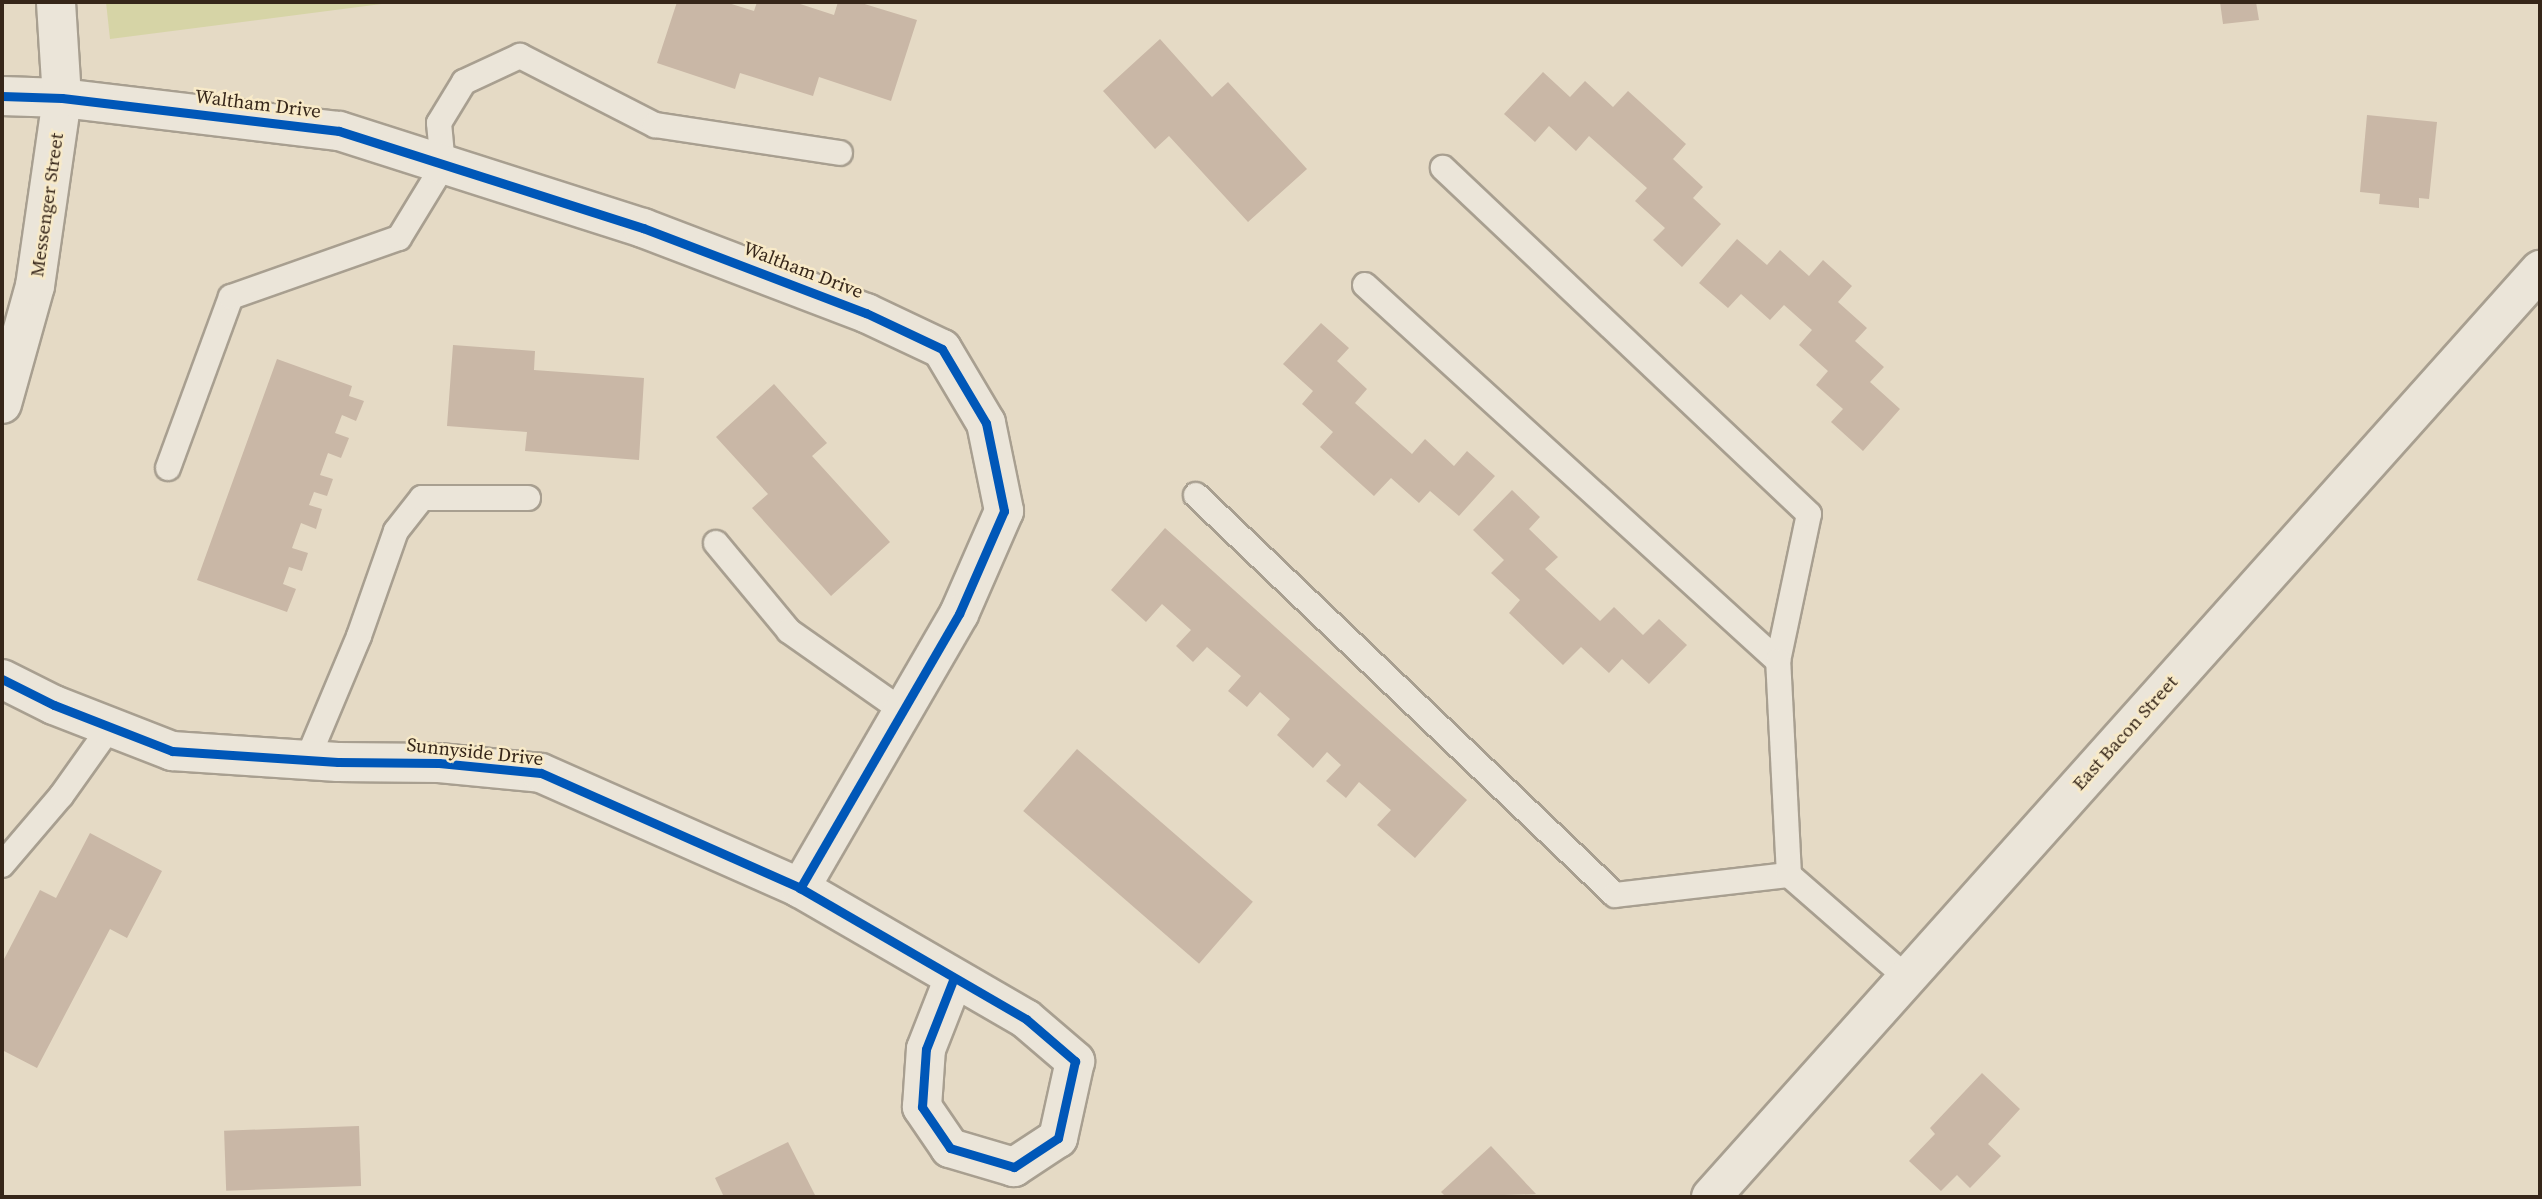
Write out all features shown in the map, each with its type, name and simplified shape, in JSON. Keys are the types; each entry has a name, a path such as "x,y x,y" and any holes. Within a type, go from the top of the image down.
{"street":[{"name":"Messenger Street","path":"2,404 35,286 62,98 56,2"},
{"name":"Waltham Drive","path":"2,96 62,98 339,131 643,228 866,313 942,349 986,423 1004,511 959,614 800,888"},
{"name":"East Bacon Street","path":"1711,1197 2540,270"},
{"name":"Sunnyside Drive","path":"2,680 172,751 307,760 439,763 541,773 800,888 953,980 1026,1019 1075,1061 1058,1138 1014,1167 950,1148 922,1107 926,1049 953,980"}],"lane":[{"path":"168,468 231,297 399,238 443,166 439,123 464,82 520,56 656,125 840,153"},
{"path":"1443,168 1808,514 1778,661 1788,875 1906,977"},
{"path":"1365,285 1778,661"},
{"path":"1196,495 1615,895 1788,875"},
{"path":"307,760 359,636 396,531 422,498 528,498"},
{"path":"716,543 789,631 903,711"},
{"path":"2,865 61,796 110,727"}],"shaded area":[{"path":"106,2 397,2 110,39"}],"building":[{"path":"677,2 725,2 754,11 757,2 794,2 834,15 838,2 858,2 917,20 891,101 819,77 813,96 740,73 735,89 657,63"},
{"path":"2220,2 2256,2 2259,20 2223,24"},
{"path":"1160,39 1212,97 1228,82 1307,169 1248,222 1169,136 1155,149 1103,91"},
{"path":"1543,72 1570,97 1585,81 1613,107 1628,91 1686,144 1673,159 1703,187 1693,198 1721,224 1682,267 1653,240 1665,228 1635,201 1647,188 1589,136 1576,151 1549,126 1535,142 1504,114"},
{"path":"2367,115 2437,122 2429,199 2419,198 2419,208 2379,204 2380,194 2360,192"},
{"path":"1737,239 1767,265 1780,250 1809,276 1823,260 1852,286 1838,302 1867,328 1855,341 1884,367 1870,382 1900,409 1863,451 1831,422 1843,409 1816,385 1828,371 1799,345 1812,330 1784,305 1770,320 1741,294 1728,308 1699,283"},
{"path":"1321,323 1349,348 1337,361 1367,389 1355,403 1412,454 1425,439 1454,466 1467,451 1495,476 1459,516 1430,491 1419,503 1391,478 1374,496 1320,447 1333,432 1302,404 1313,391 1283,364"},
{"path":"453,345 535,351 534,370 644,378 639,460 525,451 527,432 447,426"},
{"path":"277,359 352,386 349,396 364,401 356,421 342,415 335,433 349,438 341,458 328,453 320,475 333,479 327,496 314,492 309,505 322,509 316,529 301,523 292,548 308,553 302,571 289,567 283,584 296,589 287,612 197,580"},
{"path":"774,384 827,443 812,456 890,542 831,596 752,508 768,494 716,437"},
{"path":"1512,490 1540,517 1529,529 1558,557 1545,569 1600,621 1614,607 1643,635 1659,619 1687,645 1649,684 1622,659 1609,673 1581,647 1563,665 1509,613 1520,600 1491,573 1504,560 1473,530"},
{"path":"1165,528 1467,800 1415,858 1377,825 1391,810 1359,782 1346,798 1326,781 1341,765 1327,752 1313,768 1277,735 1290,719 1260,692 1247,707 1228,691 1241,676 1207,647 1193,662 1176,646 1191,630 1162,604 1146,622 1111,590"},
{"path":"1077,749 1253,902 1199,964 1023,811"},
{"path":"90,833 162,871 127,938 110,929 37,1068 2,1050 2,963 40,890 56,898"},
{"path":"1982,1073 2020,1109 1988,1144 2001,1156 1970,1188 1957,1175 1941,1191 1909,1161 1935,1134 1930,1128"},
{"path":"359,1126 361,1186 226,1191 224,1131"},
{"path":"788,1142 816,1197 724,1197 715,1178"},
{"path":"1491,1146 1536,1194 1446,1197 1441,1192"}],"cycle path":[{"path":"2,96 62,98 339,131 643,228 866,313 942,349 986,423 1004,511 959,614 800,888"},
{"path":"2,679 54,705 172,751 338,762 439,763 541,773 800,888 1026,1019 1075,1061 1058,1138 1014,1167 950,1148 922,1107 926,1049 953,980"}]}
